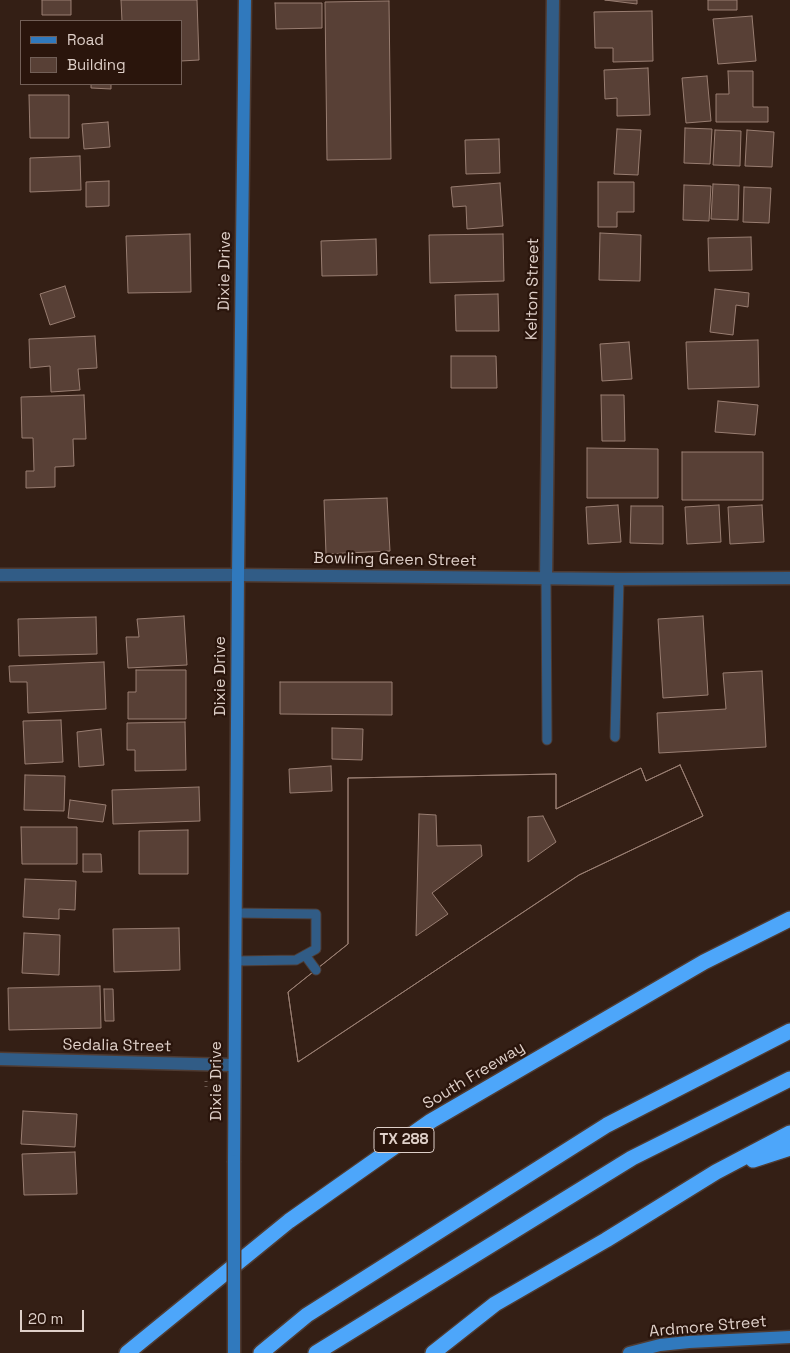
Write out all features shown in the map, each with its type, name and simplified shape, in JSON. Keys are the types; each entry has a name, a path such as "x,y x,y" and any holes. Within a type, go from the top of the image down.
{"highway":[{"path":"704,962 790,909"},
{"name":"South Freeway","path":"127,1353 289,1221 431,1121 704,962 790,919"},
{"path":"261,1353 307,1315 607,1124 790,1031"},
{"path":"316,1353 632,1158 790,1079"},
{"path":"433,1353 495,1304 606,1240 716,1172 790,1133"},
{"path":"716,1172 790,1148"}],"street":[{"name":"Dixie Drive","path":"234,1353 233,1065 245,0"},
{"name":"Kelton Street","path":"546,578 553,0"},
{"name":"Bowling Green Street","path":"0,575 238,575 619,579 790,578"},
{"name":"Sedalia Street","path":"0,1060 233,1065"},
{"name":"Ardmore Street","path":"629,1353 660,1345 689,1342 790,1337"}],"lane":[{"path":"546,578 547,740"},
{"path":"615,737 619,579"},
{"path":"234,962 296,960 316,949 316,914 235,913"},
{"path":"305,955 316,970"}],"path":[{"path":"206,1081 206,1087"}],"building":[{"path":"42,0 71,0 71,15 42,15"},
{"path":"121,0 197,0 199,60 182,61 182,20 122,20"},
{"path":"605,0 637,0 637,4"},
{"path":"708,0 737,0 737,10 708,10"},
{"path":"389,1 391,159 327,160 325,2"},
{"path":"275,3 322,3 322,28 276,29"},
{"path":"652,11 653,61 613,62 613,48 595,48 594,12"},
{"path":"752,16 756,61 718,64 713,19"},
{"path":"648,68 650,115 617,116 617,98 605,99 604,70"},
{"path":"728,71 753,71 753,107 768,107 768,122 716,122 716,94 729,94"},
{"path":"707,76 711,121 686,123 682,78"},
{"path":"91,85 111,85 111,89 91,88"},
{"path":"29,95 69,95 69,138 30,138"},
{"path":"108,122 110,147 84,149 82,124"},
{"path":"685,128 712,129 710,164 684,163"},
{"path":"617,129 641,130 638,175 614,174"},
{"path":"715,130 741,131 740,166 713,165"},
{"path":"747,130 774,132 772,167 745,166"},
{"path":"499,139 500,173 466,174 465,140"},
{"path":"80,156 81,190 30,192 30,158"},
{"path":"109,181 109,206 86,207 86,182"},
{"path":"598,182 634,182 634,212 617,212 617,227 598,227"},
{"path":"500,183 503,226 467,229 466,206 453,207 451,187"},
{"path":"713,184 739,185 738,220 711,219"},
{"path":"684,185 711,186 709,221 683,220"},
{"path":"744,187 771,188 769,223 743,222"},
{"path":"600,233 641,235 640,281 599,280"},
{"path":"190,234 191,292 128,293 126,236"},
{"path":"503,234 504,281 430,283 429,235"},
{"path":"751,237 752,270 709,271 708,238"},
{"path":"376,239 377,275 322,276 321,241"},
{"path":"65,286 75,317 50,325 40,294"},
{"path":"715,289 749,293 748,307 736,305 733,335 710,332"},
{"path":"498,294 499,331 456,331 455,295"},
{"path":"95,336 97,368 78,369 80,390 51,392 50,366 30,368 29,339"},
{"path":"758,340 759,387 688,389 686,342"},
{"path":"629,342 632,379 602,381 600,344"},
{"path":"451,356 496,356 497,388 451,388"},
{"path":"84,395 86,439 73,439 74,466 55,467 55,487 26,488 26,471 34,471 33,438 22,438 21,397"},
{"path":"601,395 624,395 625,441 602,441"},
{"path":"718,401 758,405 755,435 715,432"},
{"path":"587,448 658,449 658,498 587,498"},
{"path":"682,452 763,452 763,500 682,500"},
{"path":"387,498 390,551 326,554 324,500"},
{"path":"618,505 621,542 588,544 586,507"},
{"path":"719,505 721,542 687,544 685,507"},
{"path":"762,505 764,542 730,544 728,507"},
{"path":"631,506 663,506 663,544 630,543"},
{"path":"184,616 187,665 128,668 126,637 139,637 137,619"},
{"path":"703,616 708,695 663,698 658,619"},
{"path":"96,617 97,654 19,656 18,619"},
{"path":"104,662 106,709 28,713 27,682 10,682 9,666"},
{"path":"136,670 186,670 186,719 128,719 128,692 136,692"},
{"path":"762,671 766,747 659,753 657,713 726,709 723,673"},
{"path":"280,682 392,682 392,715 280,714"},
{"path":"61,720 63,762 25,764 23,721"},
{"path":"185,722 186,770 135,771 135,750 127,750 127,723"},
{"path":"332,728 363,729 362,760 332,759"},
{"path":"101,729 104,765 79,767 77,732"},
{"path":"680,765 703,816 579,875 298,1062 288,992 348,944 348,778 556,774 556,809 641,768 646,781","holes":["419,814 436,815 437,846 481,845 482,856 432,893 448,914 416,936"]},
{"path":"680,765 703,816 579,875 298,1062 288,992 348,944 348,778 556,774 556,809 641,768 646,781","holes":["543,816 556,842 528,862 528,817"]},
{"path":"331,766 332,791 290,793 289,769"},
{"path":"25,775 65,776 64,811 24,810"},
{"path":"199,787 200,821 113,824 112,790"},
{"path":"70,800 106,805 103,822 68,818"},
{"path":"21,827 77,827 77,864 22,864"},
{"path":"188,830 188,874 139,874 139,831"},
{"path":"83,854 101,854 102,872 83,872"},
{"path":"25,879 76,881 75,910 59,909 59,919 23,917"},
{"path":"179,928 180,970 114,972 113,929"},
{"path":"24,933 60,935 59,975 22,973"},
{"path":"100,986 101,1028 9,1030 8,988"},
{"path":"104,989 113,989 114,1021 105,1021"},
{"path":"23,1111 77,1114 75,1147 21,1144"},
{"path":"75,1152 77,1194 24,1195 22,1154"}]}
